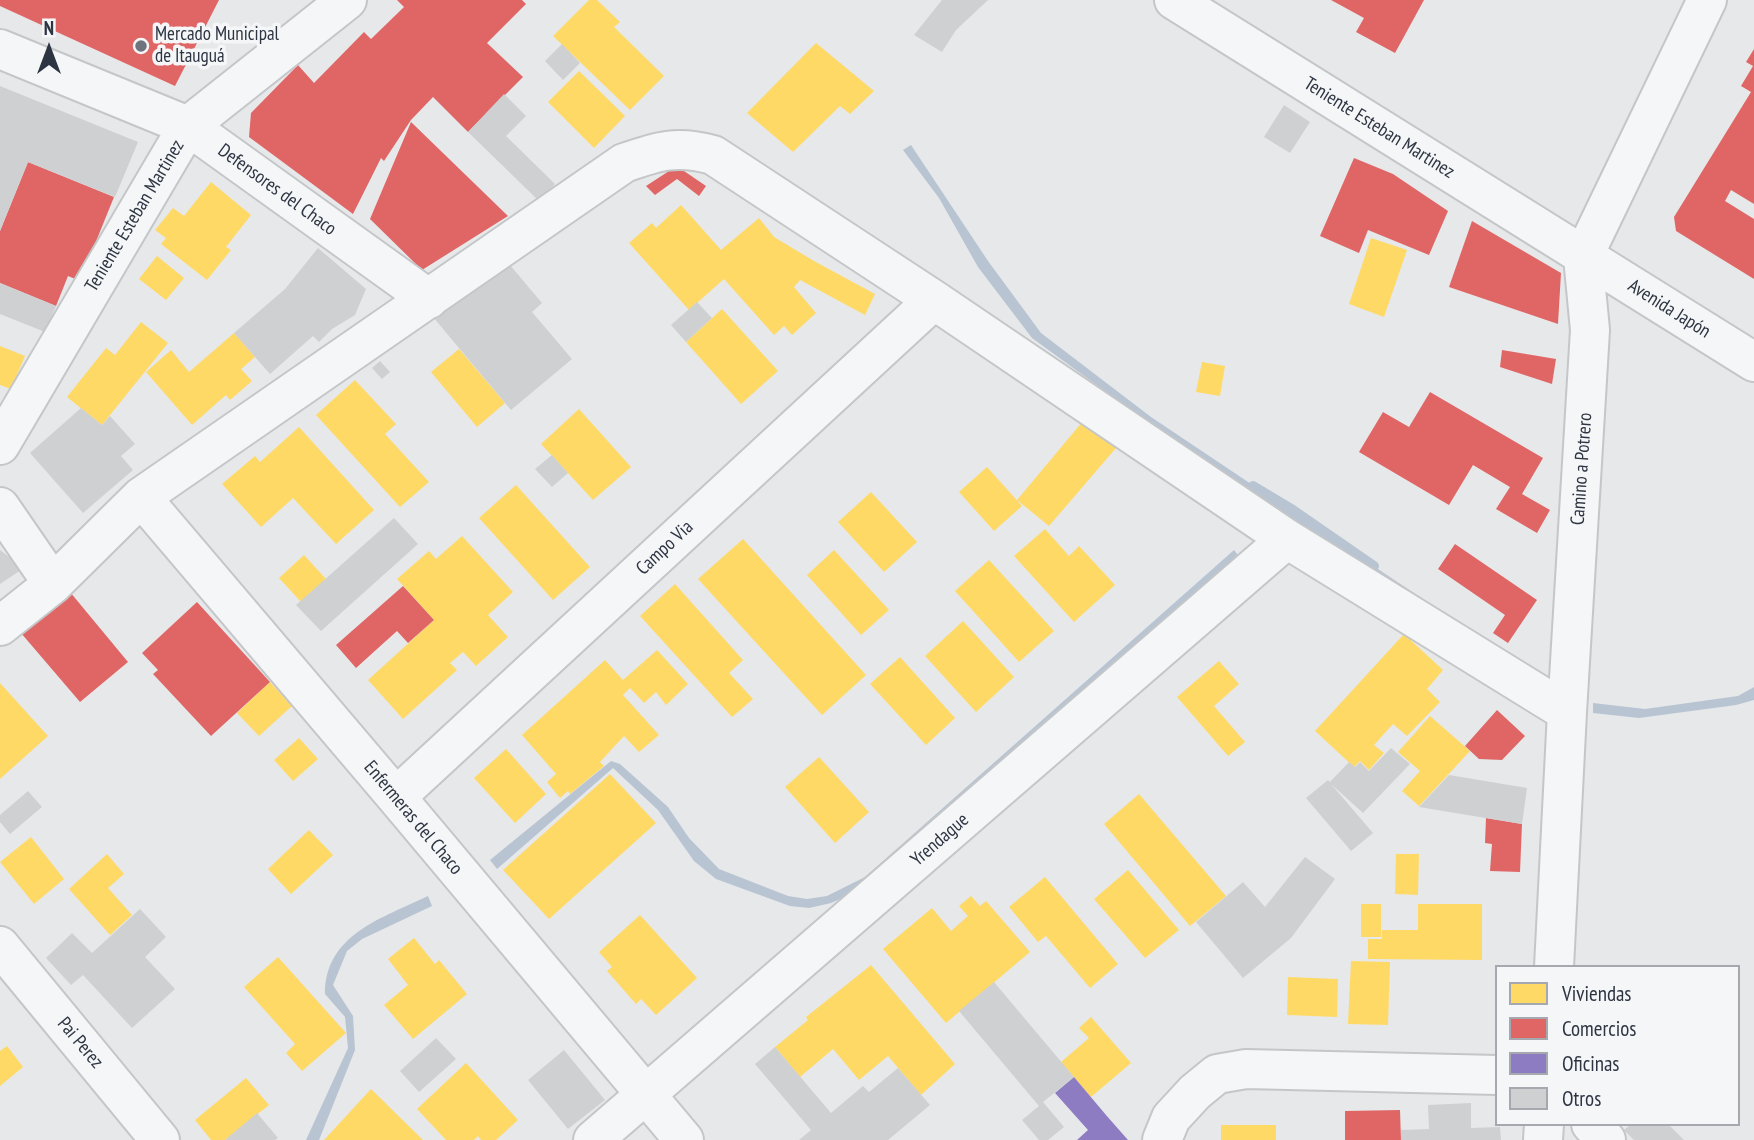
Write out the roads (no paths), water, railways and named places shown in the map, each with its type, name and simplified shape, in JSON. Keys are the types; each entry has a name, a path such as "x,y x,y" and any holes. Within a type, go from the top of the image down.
{"street":[{"name":"Teniente Esteban Martinez","path":"0,445 188,126 348,0"},
{"name":"Teniente Esteban Martinez","path":"1174,0 1583,257"},
{"path":"1583,257 1707,0"},
{"name":"Defensores del Chaco","path":"0,49 188,126 429,299"},
{"path":"0,626 53,584 141,497 624,163 657,151 692,149 713,155 934,300 1287,539 1567,712"},
{"name":"Avenida Japón","path":"1583,257 1754,362"},
{"name":"Camino a Potrero","path":"1554,965 1590,330 1583,257"},
{"name":"Campo Via","path":"396,797 934,300"},
{"name":"Enfermeras del Chaco","path":"141,497 684,1140"},
{"path":"0,507 53,584"},
{"name":"Yrendague","path":"593,1140 1287,539"},
{"name":"Pai Perez","path":"0,946 160,1140"},
{"path":"1162,1140 1171,1118 1195,1092 1217,1074 1245,1069 1495,1075"},
{"path":"1593,1126 1605,1140"}],"water":[{"path":"911,145 988,261 1041,333 1151,417 1496,648 1493,653 1146,421 1032,338 978,267 939,198 903,150"},
{"path":"1234,550 1241,559 863,889 831,903 809,908 790,906 716,879 694,861 658,810 613,768 497,869 490,860 611,761 620,764 668,807 689,838 719,869 788,896 807,899 827,896 865,877"},
{"path":"1754,687 1754,700 1736,705 1639,718 1593,713 1593,703 1645,709 1738,696"},
{"path":"428,896 432,906 362,939 347,951 333,985 353,1016 355,1050 319,1140 306,1140 348,1048 345,1017 325,994 328,973 335,956 346,942 360,931"}],"waterway":[{"path":"1253,486 1293,510"},
{"path":"1289,510 1293,510 1374,566"}],"place":[{"name":"Mercado Municipal de Itauguá","path":"141,46"}]}
